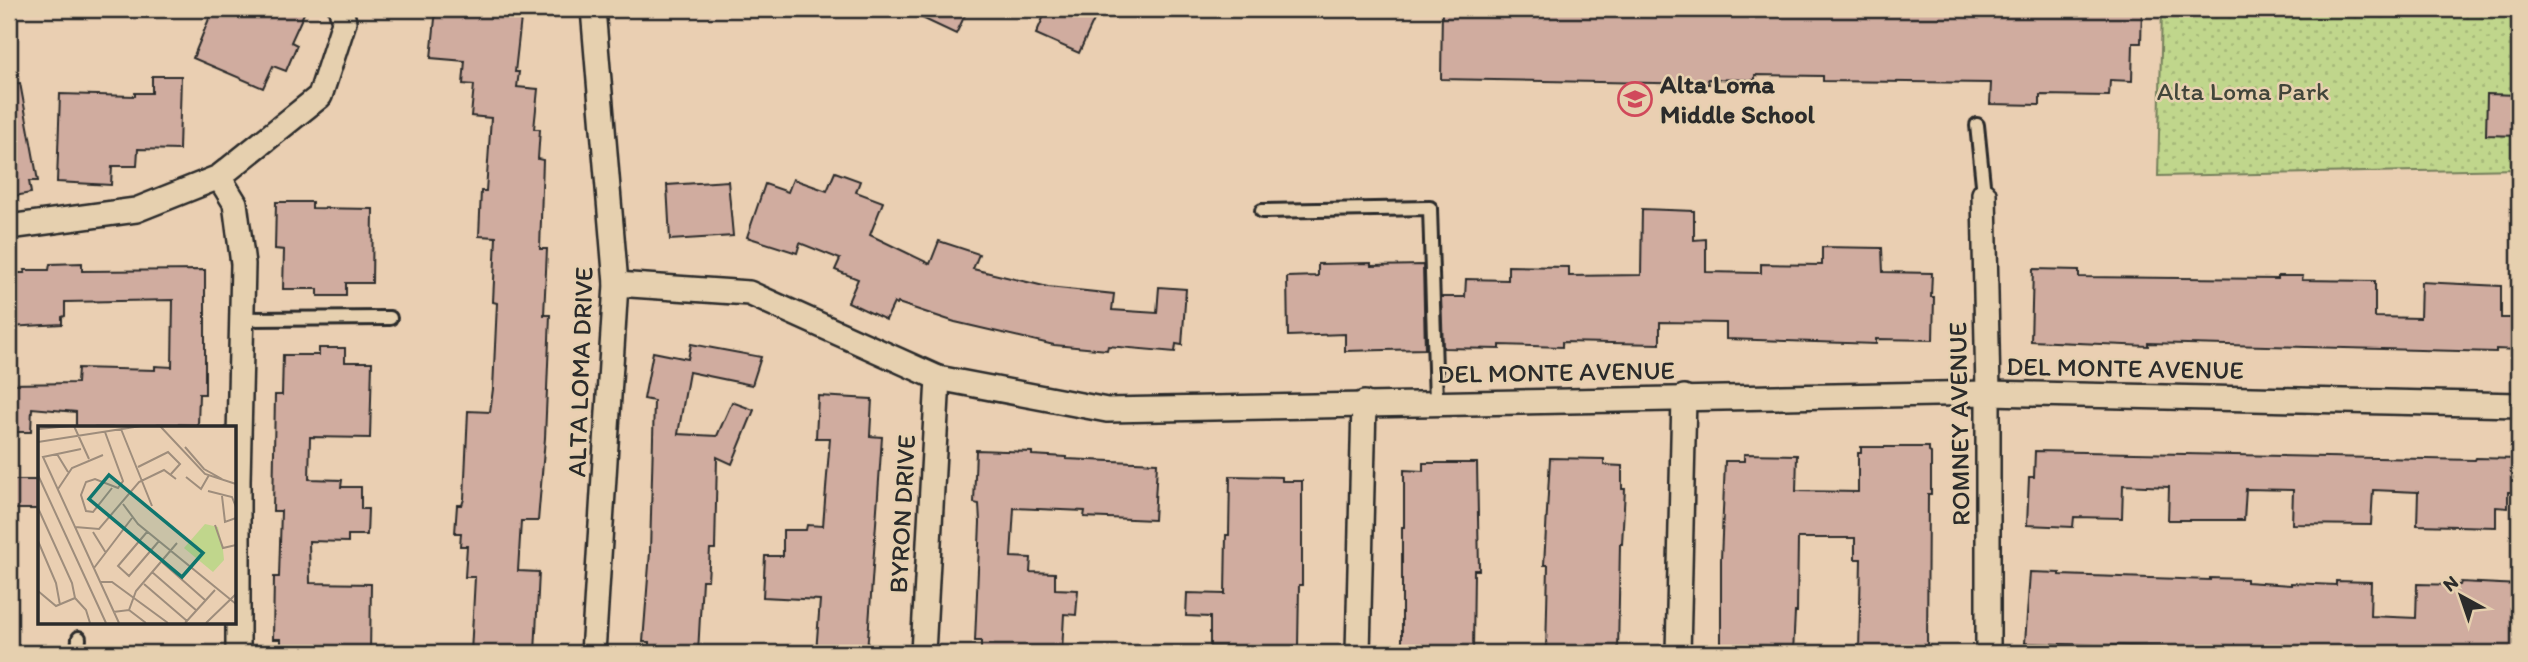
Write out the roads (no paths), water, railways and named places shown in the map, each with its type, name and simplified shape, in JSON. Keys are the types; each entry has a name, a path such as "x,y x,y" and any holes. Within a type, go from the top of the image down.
{"street":[{"path":"9,227 136,210 219,177 320,96 344,22 341,9"},
{"name":"ALTA LOMA DRIVE","path":"593,9 616,284 593,653"},
{"path":"219,177 235,203 243,264 236,480 238,653"},
{"name":"ROMNEY AVENUE","path":"1983,194 1988,393 1989,653"},
{"name":"DEL MONTE AVENUE","path":"616,284 749,293 938,378 1107,410 1988,393 2519,405"},
{"name":"BYRON DRIVE","path":"923,653 938,378"},
{"path":"1678,653 1684,397"},
{"path":"1358,653 1364,403"}],"lane":[{"path":"1977,125 1983,194"},
{"path":"1262,211 1430,208 1436,402"},
{"path":"242,319 390,318"},
{"path":"78,653 79,638"}],"place":[{"name":"Alta Loma Middle School","path":"1635,99"}],"park label":[{"name":"Alta Loma Park","path":"2243,91"}]}
